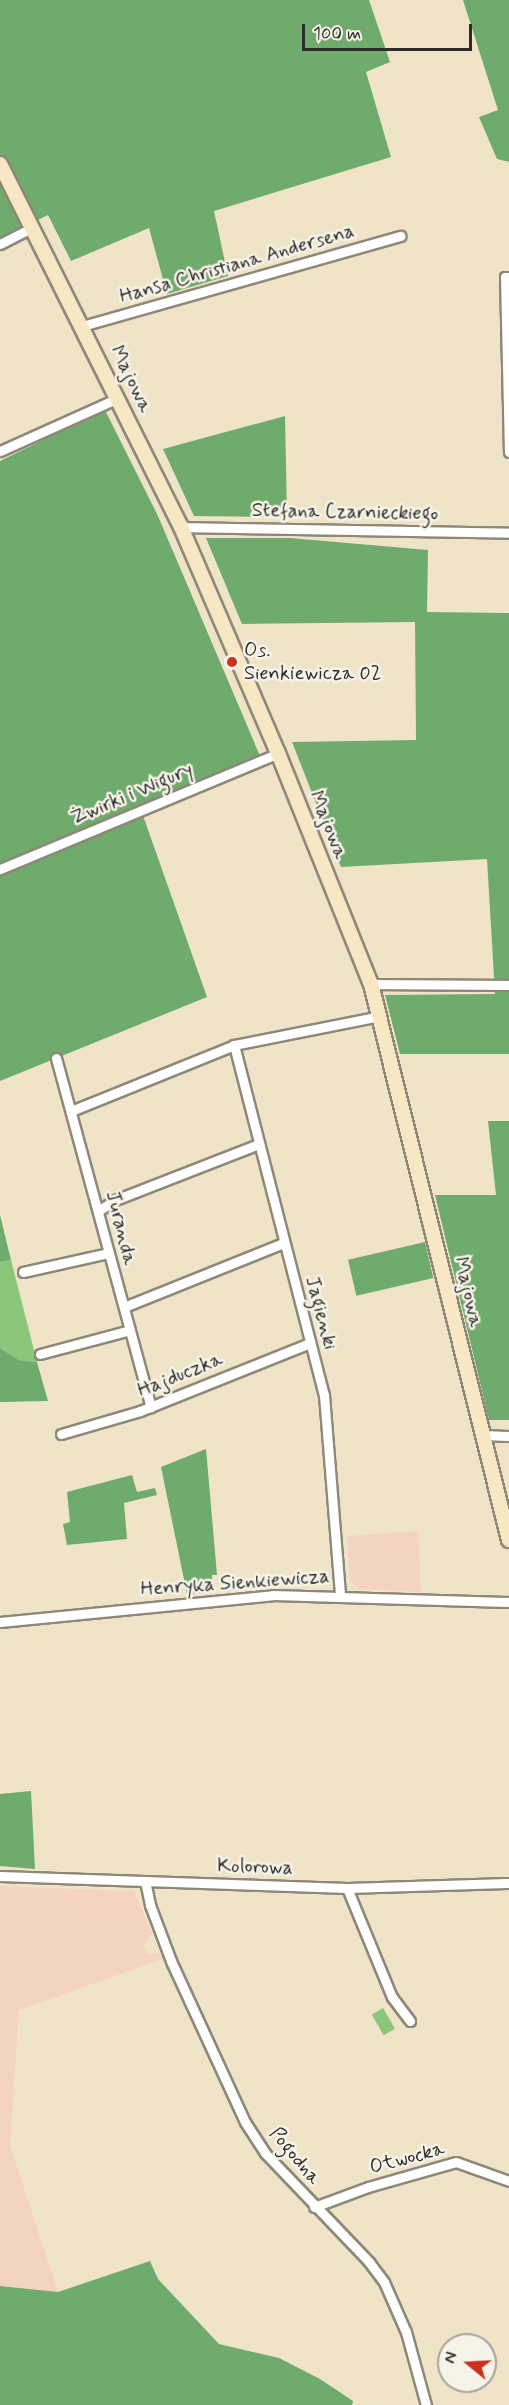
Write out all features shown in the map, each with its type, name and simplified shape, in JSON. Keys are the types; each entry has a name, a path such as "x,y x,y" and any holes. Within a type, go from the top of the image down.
{"street":[{"name":"Majowa","path":"0,164 181,527 278,753 371,984 480,1435 509,1540"},
{"path":"0,244 32,228"},
{"name":"Hansa Christiana Andersena","path":"82,326 401,236"},
{"path":"507,277 509,452"},
{"path":"0,451 118,398"},
{"name":"Stefana Czarnieckiego","path":"181,527 509,533"},
{"name":"Żwirki i Wigury","path":"0,869 278,753"},
{"path":"371,984 509,985"},
{"path":"71,1111 234,1045 380,1016"},
{"name":"Jagienki","path":"234,1045 324,1395 340,1594"},
{"name":"Juranda","path":"56,1058 151,1407"},
{"path":"99,1211 116,1200 259,1144"},
{"path":"124,1307 284,1243"},
{"path":"23,1272 108,1253"},
{"path":"40,1354 130,1330"},
{"name":"Hajduczka","path":"60,1434 151,1407 310,1343"},
{"path":"480,1435 509,1436"},
{"name":"Henryka Sienkiewicza","path":"0,1622 250,1597 340,1594 509,1602"},
{"name":"Kolorowa","path":"0,1876 347,1888 509,1883"},
{"name":"Pogodna","path":"145,1881 150,1905 171,1961 245,2122 265,2153 369,2262 384,2282 406,2332 426,2405"},
{"path":"347,1888 392,1997 410,2021"},
{"name":"Otwocka","path":"314,2206 368,2187 456,2163 509,2181"}],"shaded area":[{"path":"418,1531 421,1592 359,1589 350,1580 347,1536"},
{"path":"0,1886 134,1891 152,1934 143,1945 148,1955 159,1952 163,1959 19,2010 10,2145 58,2292 0,2286"}],"green space":[{"path":"0,0 369,0 390,62 366,72 391,157 214,211 228,276 167,294 149,228 71,261 48,215 0,238"},
{"path":"463,0 509,0 509,162 497,159 479,117 498,110"},
{"path":"105,410 158,516 260,756 140,807 207,997 0,1081 0,461"},
{"path":"285,416 287,517 194,516 163,449"},
{"path":"206,538 290,538 428,550 427,612 509,613 509,1054 400,1054 385,995 495,994 487,859 341,867 292,742 416,740 415,622 242,624"},
{"path":"488,1121 509,1121 509,1420 489,1420 435,1195 496,1195"},
{"path":"0,1215 11,1260 0,1262"},
{"path":"425,1242 433,1278 356,1296 348,1260"},
{"path":"11,1260 37,1362 19,1360 0,1348 0,1262"},
{"path":"0,1348 19,1360 37,1362 48,1401 0,1402"},
{"path":"206,1449 217,1575 212,1575 212,1592 187,1594 161,1467"},
{"path":"132,1475 137,1492 155,1488 157,1495 124,1503 127,1539 67,1545 63,1524 70,1522 67,1492"},
{"path":"31,1791 35,1869 0,1866 0,1794"},
{"path":"383,2008 395,2029 384,2035 372,2014"},
{"path":"150,2261 158,2279 219,2344 279,2358 320,2379 353,2401 352,2405 0,2405 0,2286 58,2292"}],"place":[{"name":"Os. Sienkiewicza 02","path":"232,662"}]}
